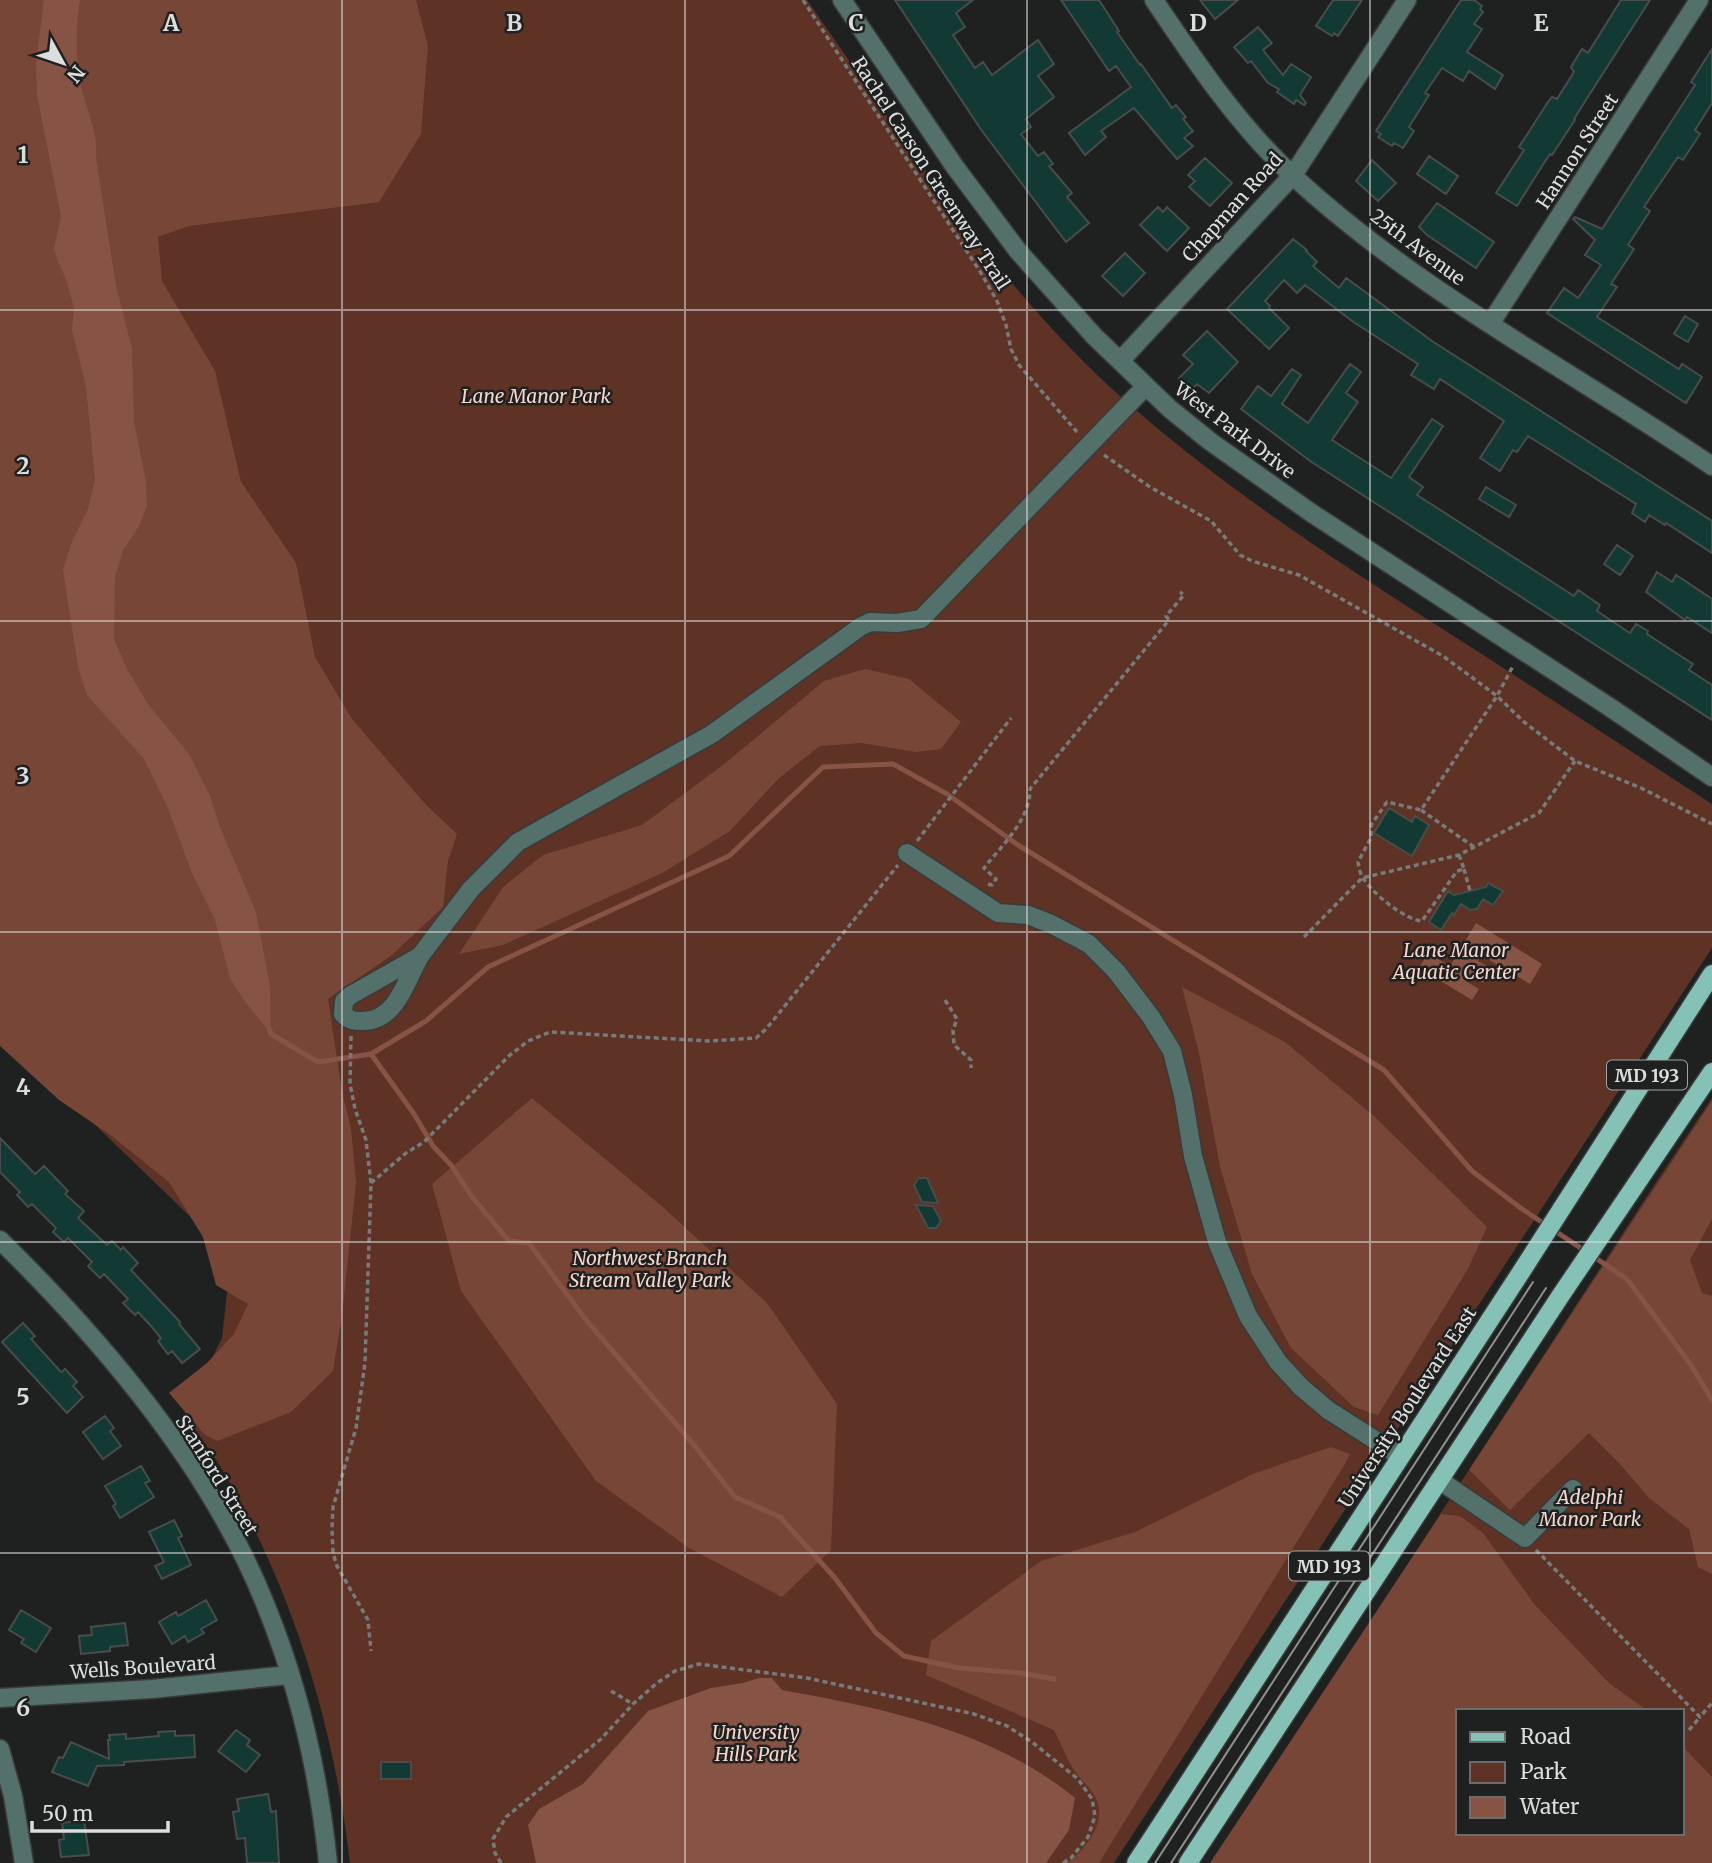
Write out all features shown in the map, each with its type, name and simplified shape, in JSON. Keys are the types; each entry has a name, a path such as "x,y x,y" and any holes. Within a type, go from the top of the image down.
{"main road":[{"name":"University Boulevard East","path":"1136,1863 1712,974"},
{"name":"MD 193","path":"1188,1863 1560,1295 1712,1072"}],"street":[{"name":"West Park Drive","path":"842,0 990,215 1044,282 1170,409 1211,442 1313,514 1712,777"},
{"name":"25th Avenue","path":"1154,0 1192,57 1260,142 1293,175 1423,280 1707,463"},
{"name":"Chapman Road","path":"1120,361 1293,175 1407,0"},
{"name":"Hannon Street","path":"1490,324 1699,0"},
{"path":"419,956 471,889 518,842 712,734 860,627 870,622 897,623 921,619 1146,386"},
{"path":"1707,463 1712,443"},
{"path":"903,858 998,913 1028,915 1089,944 1116,971 1152,1017 1172,1051 1183,1095 1193,1156 1217,1242 1248,1316 1278,1362 1301,1387 1328,1410 1400,1456"},
{"name":"Stanford Street","path":"0,1240 84,1326 155,1417 224,1518 267,1607 289,1675 313,1764 328,1863"},
{"path":"1438,1480 1525,1538 1573,1489"},
{"name":"Wells Boulevard","path":"0,1698 152,1689 289,1675"},
{"path":"0,1749 13,1796 24,1863"}],"path":[{"name":"Rachel Carson Greenway Trail","path":"803,0 981,273 997,301 1011,349 1019,365 1072,427 1150,487 1211,521 1240,555 1252,562 1271,565 1299,575 1330,591 1443,656 1497,696 1524,722 1575,761 1641,788 1712,824"},
{"path":"984,868 1024,815 1030,804 1030,789 1170,620 1166,616 1184,596 1180,592"},
{"path":"1421,810 1497,696 1522,650"},
{"path":"926,829 1011,718"},
{"path":"1304,937 1362,878 1459,855 1539,813 1575,761"},
{"path":"1464,869 1457,871 1422,921 1392,907 1362,878 1358,862 1371,838 1371,825 1387,802 1421,810 1475,848"},
{"path":"1459,855 1470,891"},
{"path":"371,1183 406,1153 424,1142 510,1055 538,1035 550,1032 709,1041 756,1038 767,1028 903,858"},
{"path":"945,1000 957,1019 953,1030 954,1045 971,1060 971,1068"},
{"path":"351,1038 350,1084 366,1140 371,1183 365,1363 356,1428 333,1507 332,1529 333,1553 337,1566 368,1620 371,1651"},
{"path":"1525,1538 1700,1717"},
{"path":"502,1863 495,1853 493,1839 506,1817 601,1739 633,1704 675,1671 699,1664 807,1678 974,1714 1007,1727 1032,1742 1078,1779 1092,1799 1095,1816 1088,1837 1063,1863"},
{"path":"611,1691 633,1704"},
{"path":"1689,1730 1712,1703"}],"green space":[{"path":"0,0 807,0 912,152 986,251 1066,344 1148,421 1228,484 1311,543 1712,804 1712,948 1114,1863 350,1863 333,1760 307,1660 290,1611 248,1517 218,1464 184,1414 222,1338 231,1256 0,1033"},
{"path":"0,0 416,0 428,46 421,134 379,202 189,226 158,237 162,281 215,371 241,482 296,563 315,657 352,719 426,805 457,834 448,861 443,907 392,955 328,999 342,1092 351,1128 356,1183 342,1316 333,1371 291,1412 217,1441 204,1434 169,1393 207,1363 234,1334 248,1304 216,1285 203,1237 169,1182 109,1134 59,1100 0,1046"},
{"path":"865,669 909,679 961,722 941,749 916,752 861,743 820,746 778,779 730,831 662,873 503,945 459,954 503,887 543,855 642,825 723,765 824,681"},
{"path":"1182,987 1285,1042 1374,1116 1487,1227 1468,1269 1378,1415 1354,1407 1291,1348 1252,1274 1220,1167 1199,1053"},
{"name":"Northwest Branch Stream Valley Park","path":"532,1098 664,1208 767,1303 837,1404 831,1550 782,1597 689,1548 596,1481 461,1291 432,1184"},
{"name":"Adelphi Manor Park","path":"1712,1098 1712,1863 1213,1863 1655,1184"},
{"path":"1712,1101 1712,1219 1690,1260 1702,1293 1712,1296 1712,1574 1698,1567 1689,1529 1649,1498 1589,1433 1510,1510 1469,1470"},
{"path":"1331,1447 1350,1454 1345,1464 1099,1863 1068,1863 1095,1831 1099,1812 1092,1792 1071,1765 1054,1730 926,1675 931,1641 1041,1561 1135,1532 1253,1474"},
{"path":"1441,1514 1460,1516 1483,1533 1535,1605 1609,1683 1645,1709 1456,1709 1456,1835 1684,1835 1684,1748 1712,1777 1712,1863 1210,1863"}],"water":[{"path":"44,0 80,0 77,23 78,71 94,133 116,286 132,349 134,422 146,482 147,506 138,528 123,550 115,577 114,639 128,671 148,704 189,754 210,796 220,827 256,912 270,987 271,1034 230,978 215,920 192,873 168,808 144,759 87,695 78,667 63,570 71,544 88,509 95,480 86,386 72,330 74,308 54,249 61,216 37,95 36,64"},
{"path":"1476,923 1542,964 1530,984 1481,955 1478,961 1492,969 1483,983 1468,974 1464,980 1479,989 1472,1000 1419,968 1428,953 1450,966"},
{"path":"759,1678 772,1678 782,1690 898,1714 973,1739 1009,1755 1075,1798 1069,1830 1046,1863 536,1863 528,1825 539,1809 583,1784 648,1711 711,1688"}],"building":[{"path":"895,0 973,0 956,13 965,27 953,35 975,68 983,62 992,75 1038,40 1054,64 1038,76 1054,97 1026,119 1031,127 1021,134 1038,156 1044,152 1053,164 1049,166 1072,193 1067,197 1089,223 1066,242 982,131"},
{"path":"1061,0 1099,0 1140,65 1172,108 1176,105 1186,117 1183,119 1193,131 1184,138 1193,146 1177,159 1134,108 1101,131 1106,137 1085,155 1069,133 1131,87 1116,66 1109,71"},
{"path":"1200,0 1238,0 1215,19"},
{"path":"1333,0 1362,0 1338,36 1334,33 1332,36 1316,26"},
{"path":"1461,0 1474,0 1482,6 1480,9 1483,12 1474,24 1482,29 1467,52 1503,75 1495,89 1469,71 1463,81 1442,68 1425,93 1429,95 1409,127 1414,131 1403,148 1394,143 1392,146 1378,137 1381,134 1376,131"},
{"path":"1621,0 1650,0 1517,206 1496,193 1524,150 1519,147 1548,102 1552,97 1557,99 1574,72 1571,67 1582,49 1588,53"},
{"path":"1258,27 1272,43 1263,50 1283,75 1291,64 1311,77 1300,95 1306,103 1304,105 1296,100 1294,104 1277,92 1279,89 1268,83 1251,61 1248,63 1234,47"},
{"path":"1712,49 1712,103 1695,130 1700,134 1683,160 1678,157 1644,207 1650,211 1628,245 1634,249 1611,284 1617,287 1597,317 1679,369 1682,364 1702,377 1686,403 1547,313 1564,288 1578,298 1601,265 1585,255 1595,240 1573,219 1575,217 1602,229 1695,85 1691,82"},
{"path":"1429,156 1458,176 1446,194 1417,174"},
{"path":"1205,158 1232,183 1210,206 1189,187 1195,181 1188,175"},
{"path":"1372,160 1396,183 1378,201 1356,181"},
{"path":"1437,203 1494,242 1476,268 1419,227"},
{"path":"1158,207 1163,212 1167,207 1189,228 1167,251 1140,225"},
{"path":"1293,239 1317,262 1313,266 1339,288 1346,278 1432,341 1712,521 1712,553 1649,515 1645,522 1632,513 1636,504 1528,436 1517,452 1513,450 1500,471 1480,458 1504,421 1440,379 1434,389 1411,375 1418,364 1352,321 1305,285 1297,293 1284,280 1265,301 1289,328 1269,349 1227,309"},
{"path":"1125,253 1145,273 1123,296 1102,276"},
{"path":"1685,316 1698,324 1688,342 1674,334"},
{"path":"1207,331 1238,362 1209,393 1197,384 1191,390 1179,378 1193,364 1183,355"},
{"path":"1350,364 1361,372 1346,393 1358,402 1332,440 1391,478 1432,419 1443,426 1409,477 1423,487 1417,495 1574,596 1578,590 1600,605 1597,611 1630,633 1636,624 1693,664 1689,670 1712,685 1712,720 1310,461 1241,409 1258,386 1271,396 1292,369 1301,375 1282,404 1308,423"},
{"path":"1486,487 1516,505 1509,517 1479,499"},
{"path":"1617,545 1633,556 1620,575 1604,564"},
{"path":"1657,572 1672,582 1676,575 1712,599 1712,633 1687,617 1685,620 1646,592"},
{"path":"1389,808 1412,822 1415,816 1429,825 1412,856 1374,833"},
{"path":"1488,883 1503,891 1493,905 1483,899 1477,909 1470,910 1461,904 1441,930 1429,922 1448,891 1454,895 1486,887"},
{"path":"0,1138 35,1174 44,1166 68,1191 65,1194 84,1211 78,1218 107,1245 112,1241 121,1250 123,1247 138,1263 131,1270 180,1322 200,1349 182,1363 172,1351 168,1354 158,1341 161,1338 151,1326 138,1312 135,1315 123,1303 128,1299 104,1274 100,1278 88,1266 92,1262 68,1238 64,1242 53,1232 56,1228 32,1204 28,1207 17,1195 20,1192 0,1172"},
{"path":"919,1178 927,1178 938,1203 922,1202 914,1185"},
{"path":"916,1205 933,1206 941,1221 936,1228 928,1228"},
{"path":"23,1323 35,1336 31,1339 60,1371 65,1369 77,1382 73,1386 83,1397 67,1413 2,1342"},
{"path":"105,1416 114,1428 110,1431 121,1446 103,1459 83,1432"},
{"path":"141,1466 150,1481 145,1483 154,1497 120,1518 113,1506 116,1504 105,1486"},
{"path":"174,1520 182,1536 178,1538 191,1565 162,1579 155,1566 164,1562 149,1532"},
{"path":"206,1600 217,1620 201,1629 204,1633 188,1642 185,1636 172,1644 159,1622 176,1612 178,1616"},
{"path":"21,1610 51,1628 36,1652 21,1643 24,1639 9,1630"},
{"path":"125,1623 128,1645 110,1647 110,1651 81,1654 79,1636 92,1635 91,1627"},
{"path":"236,1730 250,1740 247,1745 260,1755 246,1772 218,1751"},
{"path":"175,1731 175,1736 194,1735 195,1757 97,1766 88,1786 52,1772 59,1757 63,1758 71,1742 109,1759 109,1735 126,1734 126,1739 159,1736 158,1732"},
{"path":"381,1762 411,1762 411,1779 381,1779"},
{"path":"268,1794 271,1812 276,1811 279,1863 247,1863 245,1838 237,1839 233,1812 239,1811 237,1799"},
{"path":"84,1820 89,1855 61,1857 59,1840 64,1839 62,1823"}],"waterway":[{"path":"269,1028 271,1034 318,1062 371,1054 426,1021 488,967 729,856 823,767 893,764 947,794 1018,845 1384,1070 1472,1171 1522,1209 1627,1279 1691,1365 1712,1400"},
{"path":"371,1054 414,1114 433,1146 452,1166 472,1197 509,1241 529,1243 586,1320 694,1445 735,1497 780,1517 835,1578 876,1633 904,1656 959,1668 1021,1673 1054,1679"}],"tram line":[{"path":"1155,1863 1533,1282"},
{"path":"1171,1863 1546,1288"}],"park label":[{"name":"Lane Manor Park","path":"536,396"},
{"name":"Lane Manor Aquatic Center","path":"1456,961"},
{"name":"University Hills Park","path":"756,1743"}]}
